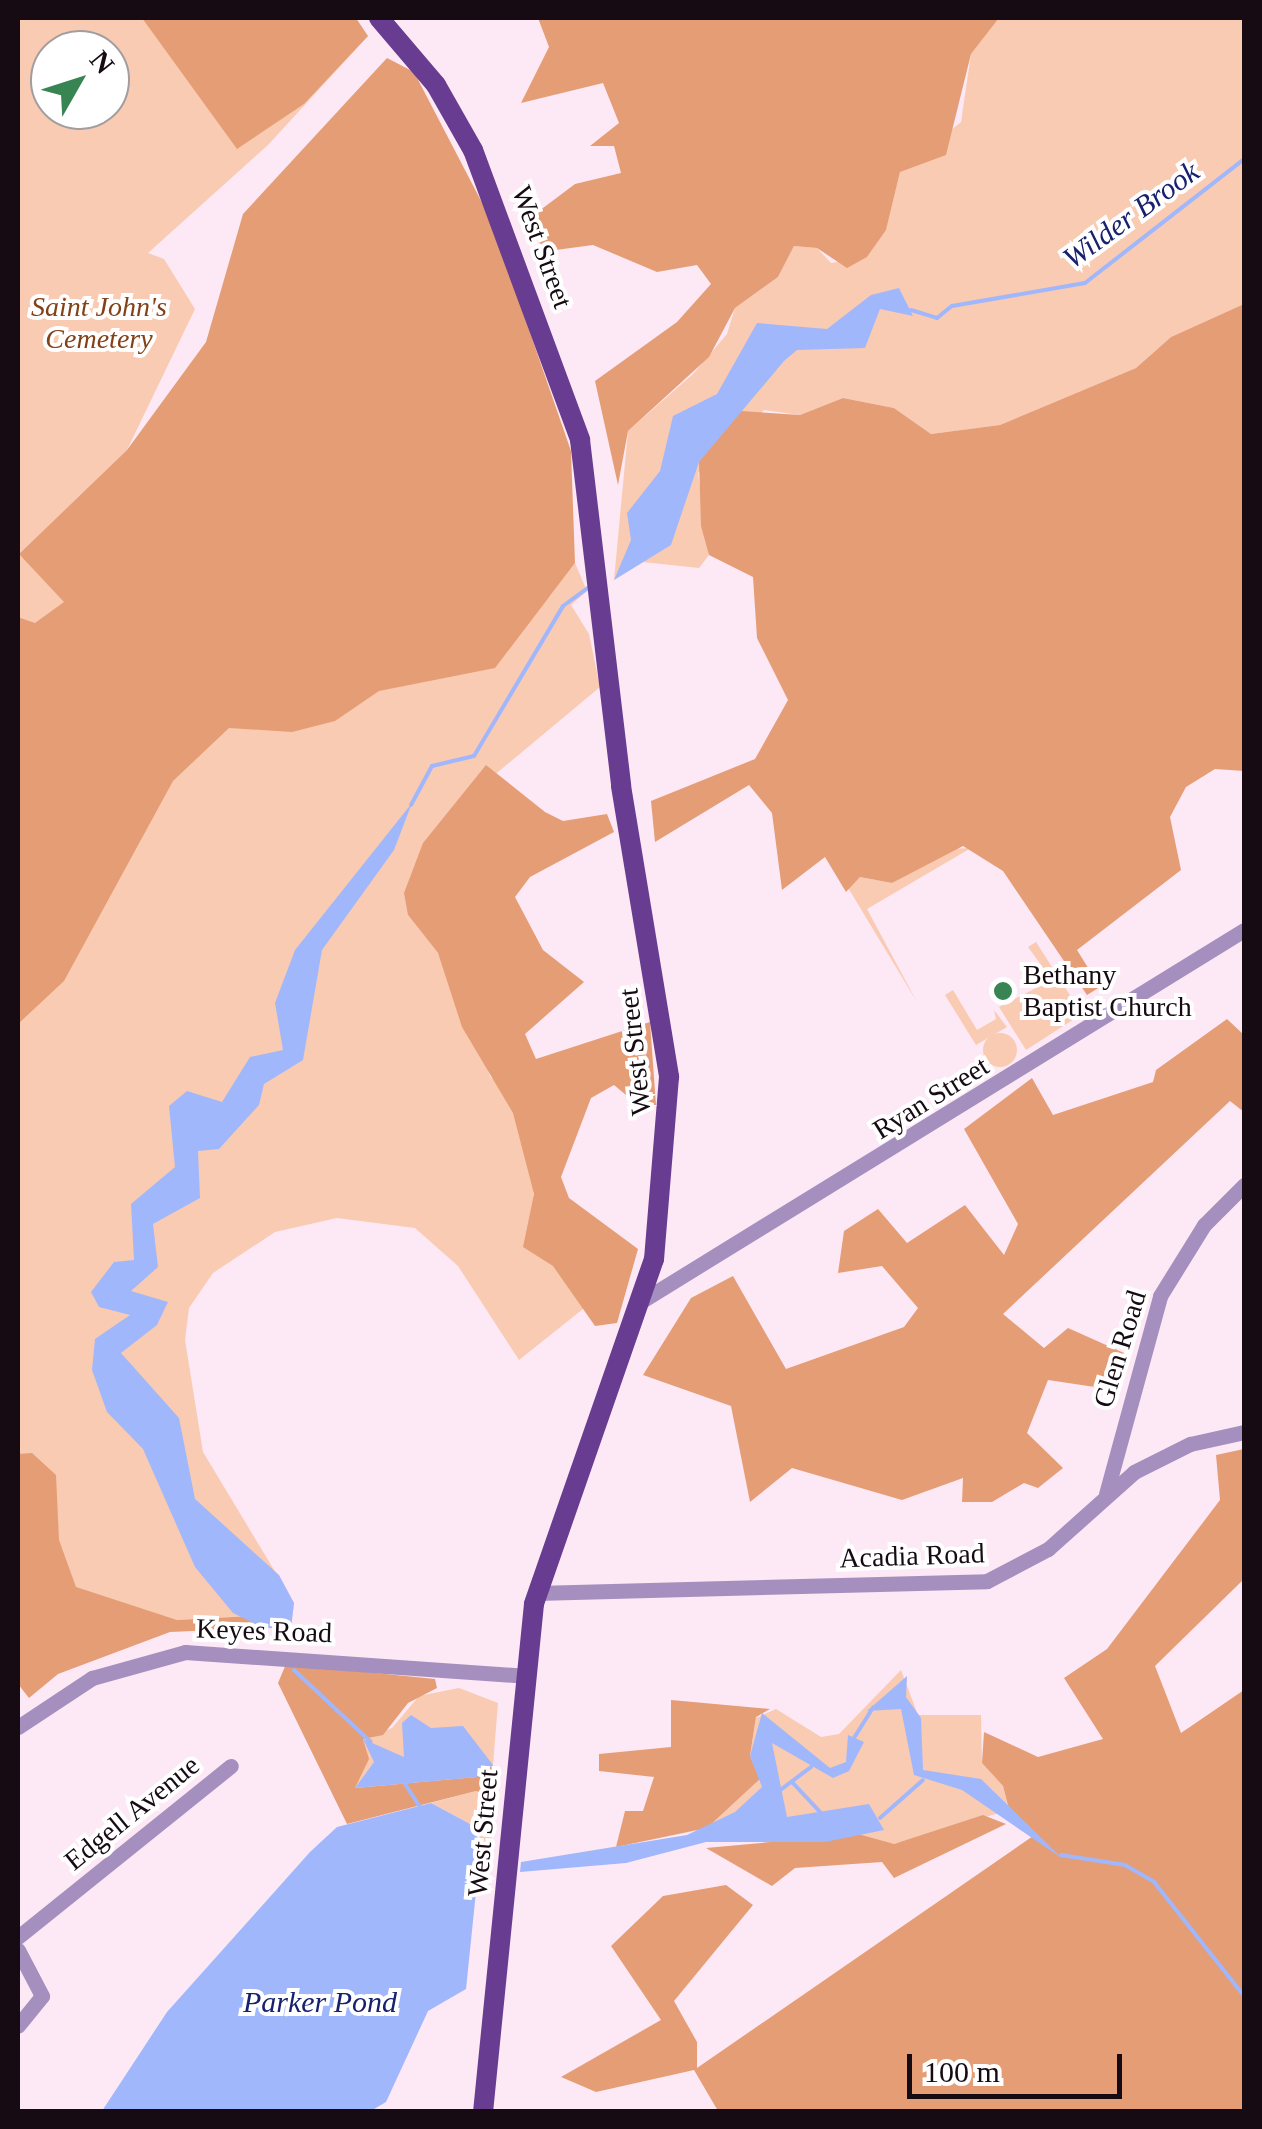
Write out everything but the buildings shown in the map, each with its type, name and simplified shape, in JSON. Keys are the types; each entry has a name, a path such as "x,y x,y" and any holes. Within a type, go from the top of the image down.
{"main road":[{"name":"West Street","path":"379,18 445,98 496,197 574,422 601,591 621,786 669,1078 665,1196 640,1302 536,1593 482,2112"}],"street":[{"name":"Ryan Street","path":"640,1302 1244,930"},
{"name":"Glen Road","path":"1106,1494 1160,1296 1204,1224 1244,1185"},
{"name":"Acadia Road","path":"536,1593 987,1582 1039,1555 1106,1494 1175,1450 1244,1432"},
{"name":"Keyes Road","path":"18,1726 92,1678 185,1652 526,1676"},
{"name":"Edgell Avenue","path":"18,1937 230,1766"},
{"path":"18,1950 42,1996 18,2026"}],"green space":[{"name":"Saint John's Cemetery","path":"18,18 347,18 368,36 268,145 148,253 164,259 195,309 127,450 19,554 86,610 62,633 18,617"},
{"path":"999,18 1244,18 1244,304 1171,337 1136,368 1000,425 931,434 894,408 843,398 800,415 764,410 698,473 709,555 699,568 643,562 614,580 628,431 693,374 727,334 735,308 778,277 794,246 817,248 831,263 867,257 886,229 900,172 961,122 971,54"},
{"path":"575,563 587,591 571,605 589,634 600,687 450,812 408,915 438,953 491,1078 526,1097 534,1200 593,1301 519,1360 458,1266 415,1228 337,1218 275,1232 213,1273 189,1308 185,1340 203,1452 294,1603 291,1628 264,1628 252,1616 177,1620 18,1573 18,827 141,729 550,596"},
{"path":"971,848 867,909 917,1002 847,886 860,877 892,883 950,849"},
{"path":"1036,942 1082,1014 1026,1050 999,1007 1052,980 1028,947"},
{"path":"953,990 977,1030 996,1019 994,1010 1007,1027 976,1045 945,995"},
{"path":"1000,1033 1012,1038 1017,1050 1012,1062 1000,1067 988,1062 983,1050 988,1038"},
{"path":"901,1670 918,1715 981,1715 982,1763 1003,1786 1009,1810 894,1844 707,1828 759,1780 750,1756 756,1718 776,1709 821,1737 839,1734"},
{"path":"459,1688 498,1703 493,1765 477,1777 355,1788 363,1739 392,1728 419,1696"},
{"path":"476,1791 491,1803 493,1859 472,1825 431,1803"}],"shaded area":[{"path":"142,18 356,18 368,36 304,104 237,149"},
{"path":"538,18 999,18 971,54 946,155 900,172 886,230 867,257 847,268 817,248 794,246 778,277 735,308 709,357 628,431 618,485 595,381 677,322 711,284 697,265 657,272 593,245 541,252 535,214 575,184 621,173 614,146 590,146 619,123 603,83 521,103 549,47"},
{"path":"387,58 414,72 491,220 571,451 575,563 495,668 379,691 335,721 292,732 229,728 173,781 64,981 18,1024 18,617 35,623 64,602 19,554 127,450 206,342 243,214"},
{"path":"1244,304 1244,771 1215,769 1186,787 1170,817 1181,870 1077,950 1100,987 1087,995 1003,871 963,846 892,883 860,877 846,892 825,857 782,890 772,813 749,785 655,842 651,801 755,759 788,700 757,638 753,577 709,555 701,526 699,462 727,420 741,411 800,415 843,398 894,408 931,434 1000,425 1136,368 1171,337"},
{"path":"486,765 545,812 563,821 607,814 614,832 530,877 515,897 543,950 584,982 525,1034 536,1059 650,1022 656,1105 638,1105 614,1085 591,1098 561,1177 569,1198 638,1249 617,1323 595,1326 553,1266 523,1247 534,1194 513,1113 462,1027 438,953 408,915 404,893 423,843"},
{"path":"1227,1019 1244,1035 1244,1112 1230,1101 1003,1314 1044,1348 1068,1328 1124,1353 1115,1390 1048,1380 1027,1433 1063,1468 1038,1488 1024,1483 992,1502 962,1502 963,1478 902,1500 792,1468 750,1502 731,1406 643,1375 691,1298 733,1276 786,1369 904,1327 918,1308 882,1266 838,1273 844,1231 878,1209 907,1243 965,1205 1004,1255 1018,1224 964,1129 1032,1078 1053,1115 1153,1082 1156,1070"},
{"path":"1244,1449 1244,1579 1155,1666 1181,1733 1244,1690 1244,2111 718,2111 694,2070 596,2092 561,2077 661,2020 611,1946 663,1896 726,1885 753,1905 674,2001 697,2042 697,2068 1036,1834 1010,1813 1003,1786 982,1763 984,1732 1038,1757 1103,1739 1064,1678 1107,1649 1220,1500 1216,1455"},
{"path":"32,1453 56,1475 59,1540 76,1587 177,1620 252,1616 264,1628 170,1632 58,1674 29,1698 18,1684 18,1454"},
{"path":"286,1664 435,1679 437,1688 408,1703 383,1735 363,1739 369,1759 355,1788 476,1777 493,1765 498,1800 476,1791 347,1824 278,1683"},
{"path":"671,1700 770,1709 756,1717 750,1756 760,1779 707,1828 616,1847 625,1811 643,1811 654,1777 599,1771 599,1754 671,1747"},
{"path":"983,1815 1006,1824 894,1878 882,1862 795,1868 772,1886 706,1848 858,1834 894,1844"}],"water":[{"path":"899,288 913,316 880,309 865,348 797,350 784,361 699,462 671,545 614,580 631,540 627,513 660,471 673,416 717,394 757,323 827,329 871,295"},
{"path":"412,803 394,850 322,950 303,1060 264,1084 259,1105 219,1149 198,1151 200,1198 153,1224 158,1267 131,1291 168,1302 157,1325 121,1353 179,1418 195,1499 279,1575 294,1603 291,1628 264,1628 233,1613 195,1567 143,1449 107,1412 92,1370 95,1339 130,1315 99,1307 91,1292 114,1262 134,1260 131,1204 175,1167 169,1106 187,1091 222,1102 250,1057 283,1050 275,1003 295,950"},
{"path":"907,1676 906,1697 921,1718 923,1770 981,1779 1063,1859 962,1790 914,1775 901,1709 867,1711"},
{"path":"762,1713 830,1768 846,1762 848,1735 864,1742 849,1771 833,1778 772,1743 787,1817 869,1804 884,1830 825,1842 706,1842 626,1863 520,1872 521,1862 687,1835 735,1812 762,1787 750,1756"},
{"path":"411,1715 431,1728 463,1726 493,1765 477,1777 355,1788 374,1762 363,1739 404,1757 402,1723"},
{"name":"Parker Pond","path":"431,1803 472,1825 492,1872 477,1882 466,1989 428,2011 386,2102 369,2112 102,2111 167,2012 310,1852 337,1827"}],"waterway":[{"name":"Wilder Brook","path":"911,310 937,318 952,306 1085,283 1244,159"},
{"name":"Wilder Brook","path":"411,805 432,766 474,756 563,606 589,587"},
{"name":"Wilder Brook","path":"294,1670 371,1742"},
{"path":"854,1738 873,1708"},
{"path":"775,1794 811,1767"},
{"path":"880,1818 923,1780"},
{"path":"792,1782 821,1813"},
{"name":"Wilder Brook","path":"405,1784 422,1810"},
{"path":"1061,1855 1125,1865 1154,1882 1244,1996"}],"place":[{"name":"Bethany Baptist Church","path":"1003,991"}]}
